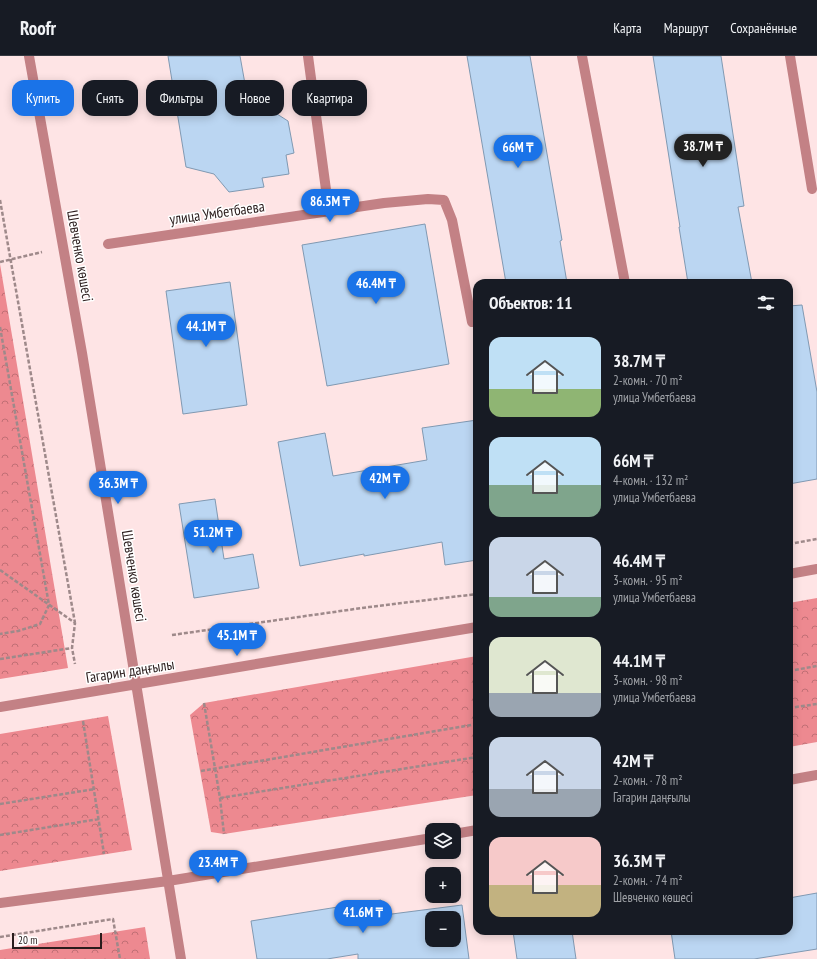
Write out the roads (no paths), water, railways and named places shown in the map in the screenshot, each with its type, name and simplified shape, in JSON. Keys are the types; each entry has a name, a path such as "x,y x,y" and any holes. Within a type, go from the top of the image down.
{"street":[{"name":"Шевченко көшесі","path":"30,56 82,353 181,959"},
{"path":"308,56 329,212"},
{"path":"582,56 624,279"},
{"path":"790,56 812,189"},
{"name":"улица Умбетбаева","path":"108,244 414,200 444,200 452,220 472,322"},
{"path":"793,573 817,570"},
{"name":"Гагарин даңғылы","path":"0,707 473,628"},
{"path":"793,779 817,775"},
{"path":"461,833 473,831"},
{"path":"0,903 168,880 425,839"}]}
